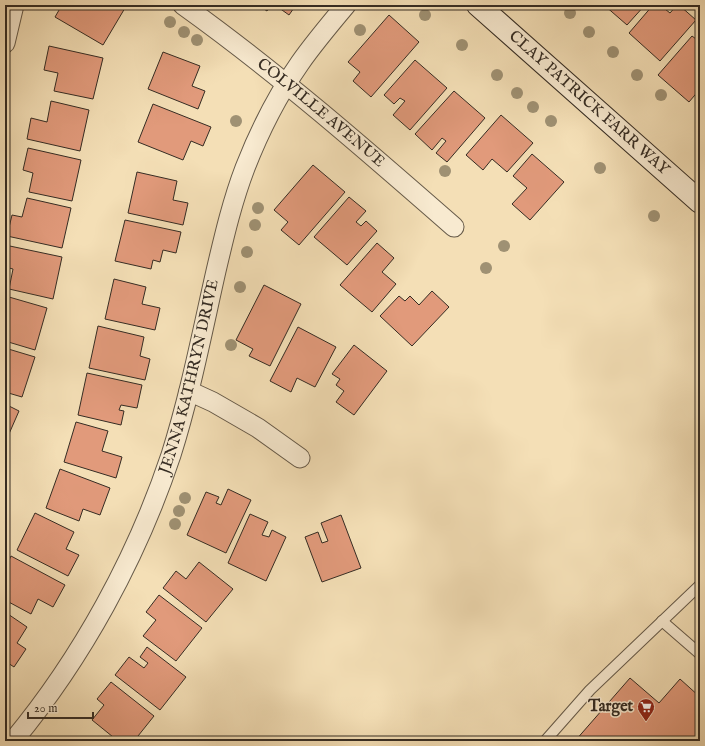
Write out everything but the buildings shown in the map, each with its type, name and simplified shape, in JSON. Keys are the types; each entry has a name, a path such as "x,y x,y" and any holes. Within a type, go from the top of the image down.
{"street":[{"path":"5,44 14,5"},
{"name":"COLVILLE AVENUE","path":"183,5 287,83 454,227"},
{"name":"JENNA KATHRYN DRIVE","path":"13,741 57,682 95,624 124,569 149,513 168,462 189,391 231,210 244,169 261,130 287,83 301,62 346,5"},
{"name":"CLAY PATRICK FARR WAY","path":"478,5 700,202"},
{"path":"189,391 213,402 258,428 300,458"}],"lane":[{"path":"545,741 590,690 700,585"},
{"path":"662,621 700,654"}],"place":[{"name":"Target","path":"646,722"}]}
